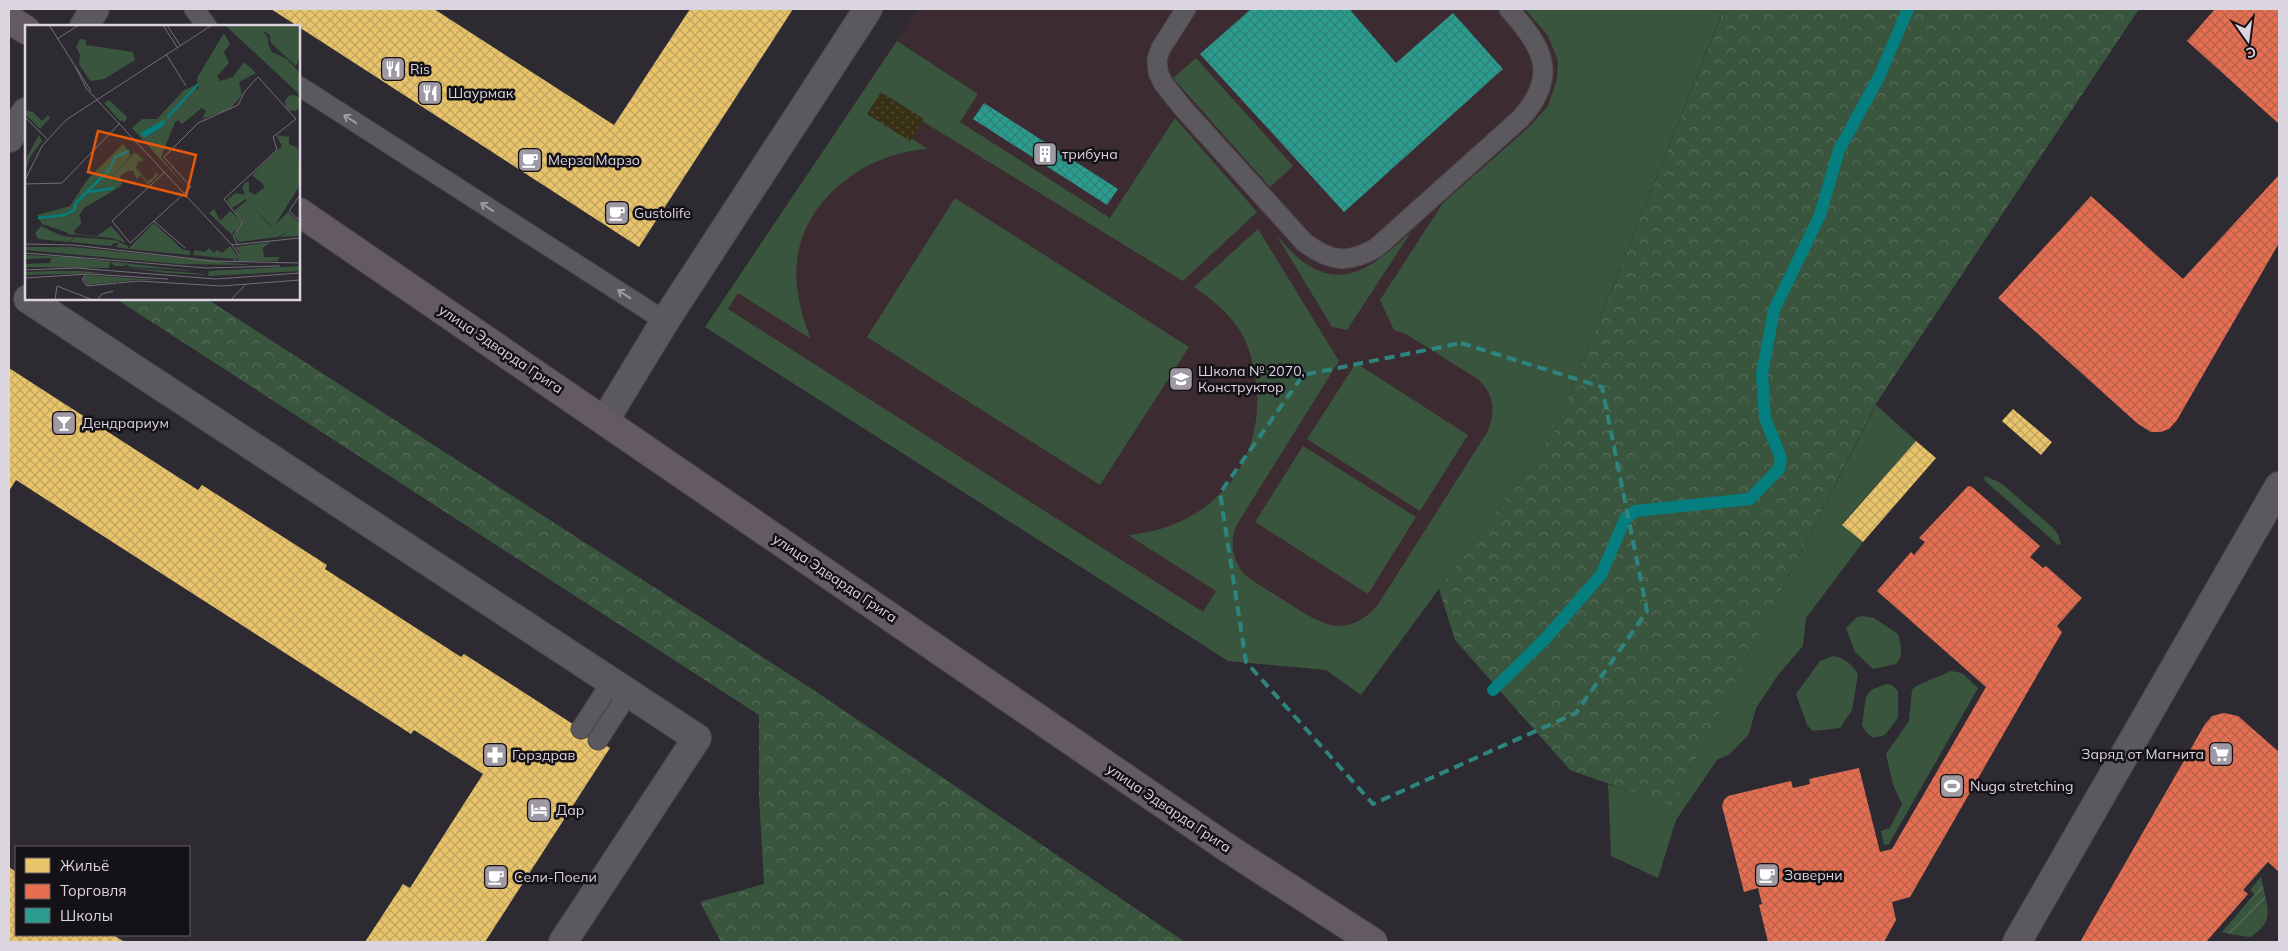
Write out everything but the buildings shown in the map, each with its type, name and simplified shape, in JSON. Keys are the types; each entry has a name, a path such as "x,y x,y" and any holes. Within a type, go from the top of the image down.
{"street":[{"path":"85,25 95,9"},
{"path":"604,420 665,321 868,9"},
{"path":"9,19 25,29"},
{"path":"9,138 25,114"},
{"name":"улица Эдварда Грига","path":"300,213 1228,849 1373,942"},
{"path":"9,286 25,297"},
{"path":"30,300 697,738 563,942"},
{"path":"2017,942 2279,486"}],"lane":[{"path":"194,9 206,25"},
{"path":"1186,9 1159,54 1158,72 1163,83 1176,100 1304,242 1317,252 1331,258 1344,260 1356,258 1376,248 1522,118 1537,98 1544,72 1543,57 1532,37 1509,9"},
{"path":"300,87 665,321"},
{"path":"581,729 620,686"},
{"path":"598,740 620,686"}],"highlighted area":[{"path":"1461,343 1602,387 1647,611 1576,713 1373,804 1246,662 1220,493 1303,375"}],"shaded area":[{"name":"Школа № 2070, Конструктор","path":"918,9 1715,9 1361,695 1326,670 1228,661 705,327"}],"green space":[{"path":"1525,9 1715,9 1721,15 1555,431 1361,695 1326,670 1228,661 705,327 897,41 978,94 960,122 1110,218 1175,118 1257,212 1183,281 922,121 923,119 867,114 909,140 911,138 928,149 906,152 885,158 864,168 845,180 829,195 815,213 804,232 798,254 796,275 804,319 811,339 738,293 728,309 1203,612 1216,591 1128,535 1156,530 1182,521 1205,507 1224,490 1239,469 1250,445 1256,419 1257,390 1249,350 1240,330 1229,316 1216,303 1194,287 1258,229 1339,361 1236,526 1233,539 1234,556 1243,573 1309,616 1331,625 1342,626 1353,623 1365,617 1377,606 1488,431 1492,416 1492,404 1491,398 1484,386 1479,380 1406,334 1394,330 1380,300 1443,203 1529,127 1548,106 1557,79 1558,61 1548,36"},
{"path":"1715,9 2139,9 1877,402 1672,806 1570,770 1455,640 1439,589 1555,431 1721,16"},
{"path":"1196,58 1293,166 1270,187 1173,78"},
{"path":"955,198 1189,347 1100,485 867,337"},
{"path":"1411,232 1347,330 1332,327 1277,236 1305,263 1320,271 1335,275 1362,269 1375,262"},
{"path":"118,300 209,300 812,689 1185,942 721,942 700,902 764,884 759,795 759,715"},
{"path":"1356,363 1468,435 1420,511 1307,439"},
{"path":"1876,405 1916,441 1842,524 1863,542 1806,618 1803,646 1778,675 1756,708 1749,734 1730,754 1717,760 1676,820 1658,878 1611,856 1608,784 1672,805"},
{"path":"1303,446 1416,517 1368,594 1255,522"},
{"path":"1985,476 2001,483 2051,526 2058,534 2061,544 2058,545 1984,480"},
{"path":"1857,617 1874,618 1898,634 1901,653 1896,664 1873,669 1855,652 1846,628"},
{"path":"1833,656 1847,662 1858,674 1852,710 1840,728 1813,731 1807,725 1796,694 1820,661"},
{"path":"1951,671 1962,673 1978,688 1889,844 1884,845 1881,831 1890,828 1902,804 1893,785 1886,754 1909,721 1912,690 1916,686"},
{"path":"1886,684 1892,685 1898,691 1898,718 1885,735 1873,738 1862,725 1866,697 1871,690"},
{"path":"2261,877 2266,900 2235,935 2222,932 2255,894 2250,890"},
{"path":"2266,900 2268,912 2264,925 2250,937 2235,935"}],"sand":[{"path":"881,92 924,119 910,141 867,114"}],"waterway":[{"path":"1493,690 1546,638 1601,575 1625,519 1635,511 1750,499 1779,469 1781,458 1765,418 1762,374 1774,310 1820,215 1839,150 1879,77 1908,9"}],"place":[{"name":"Ris","path":"393,69"},
{"name":"Шаурмак","path":"430,93"},
{"name":"трибуна","path":"1045,154"},
{"name":"Мерза Марзо","path":"530,160"},
{"name":"Gustolife","path":"617,213"},
{"name":"Школа № 2070, Конструктор","path":"1181,379"},
{"name":"Дендрариум","path":"64,423"},
{"name":"Заряд от Магнита","path":"2221,754"},
{"name":"Горздрав","path":"495,755"},
{"name":"Nuga stretching","path":"1952,786"},
{"name":"Дар","path":"539,810"},
{"name":"Заверни","path":"1767,875"},
{"name":"Сели-Поели","path":"496,877"}]}
